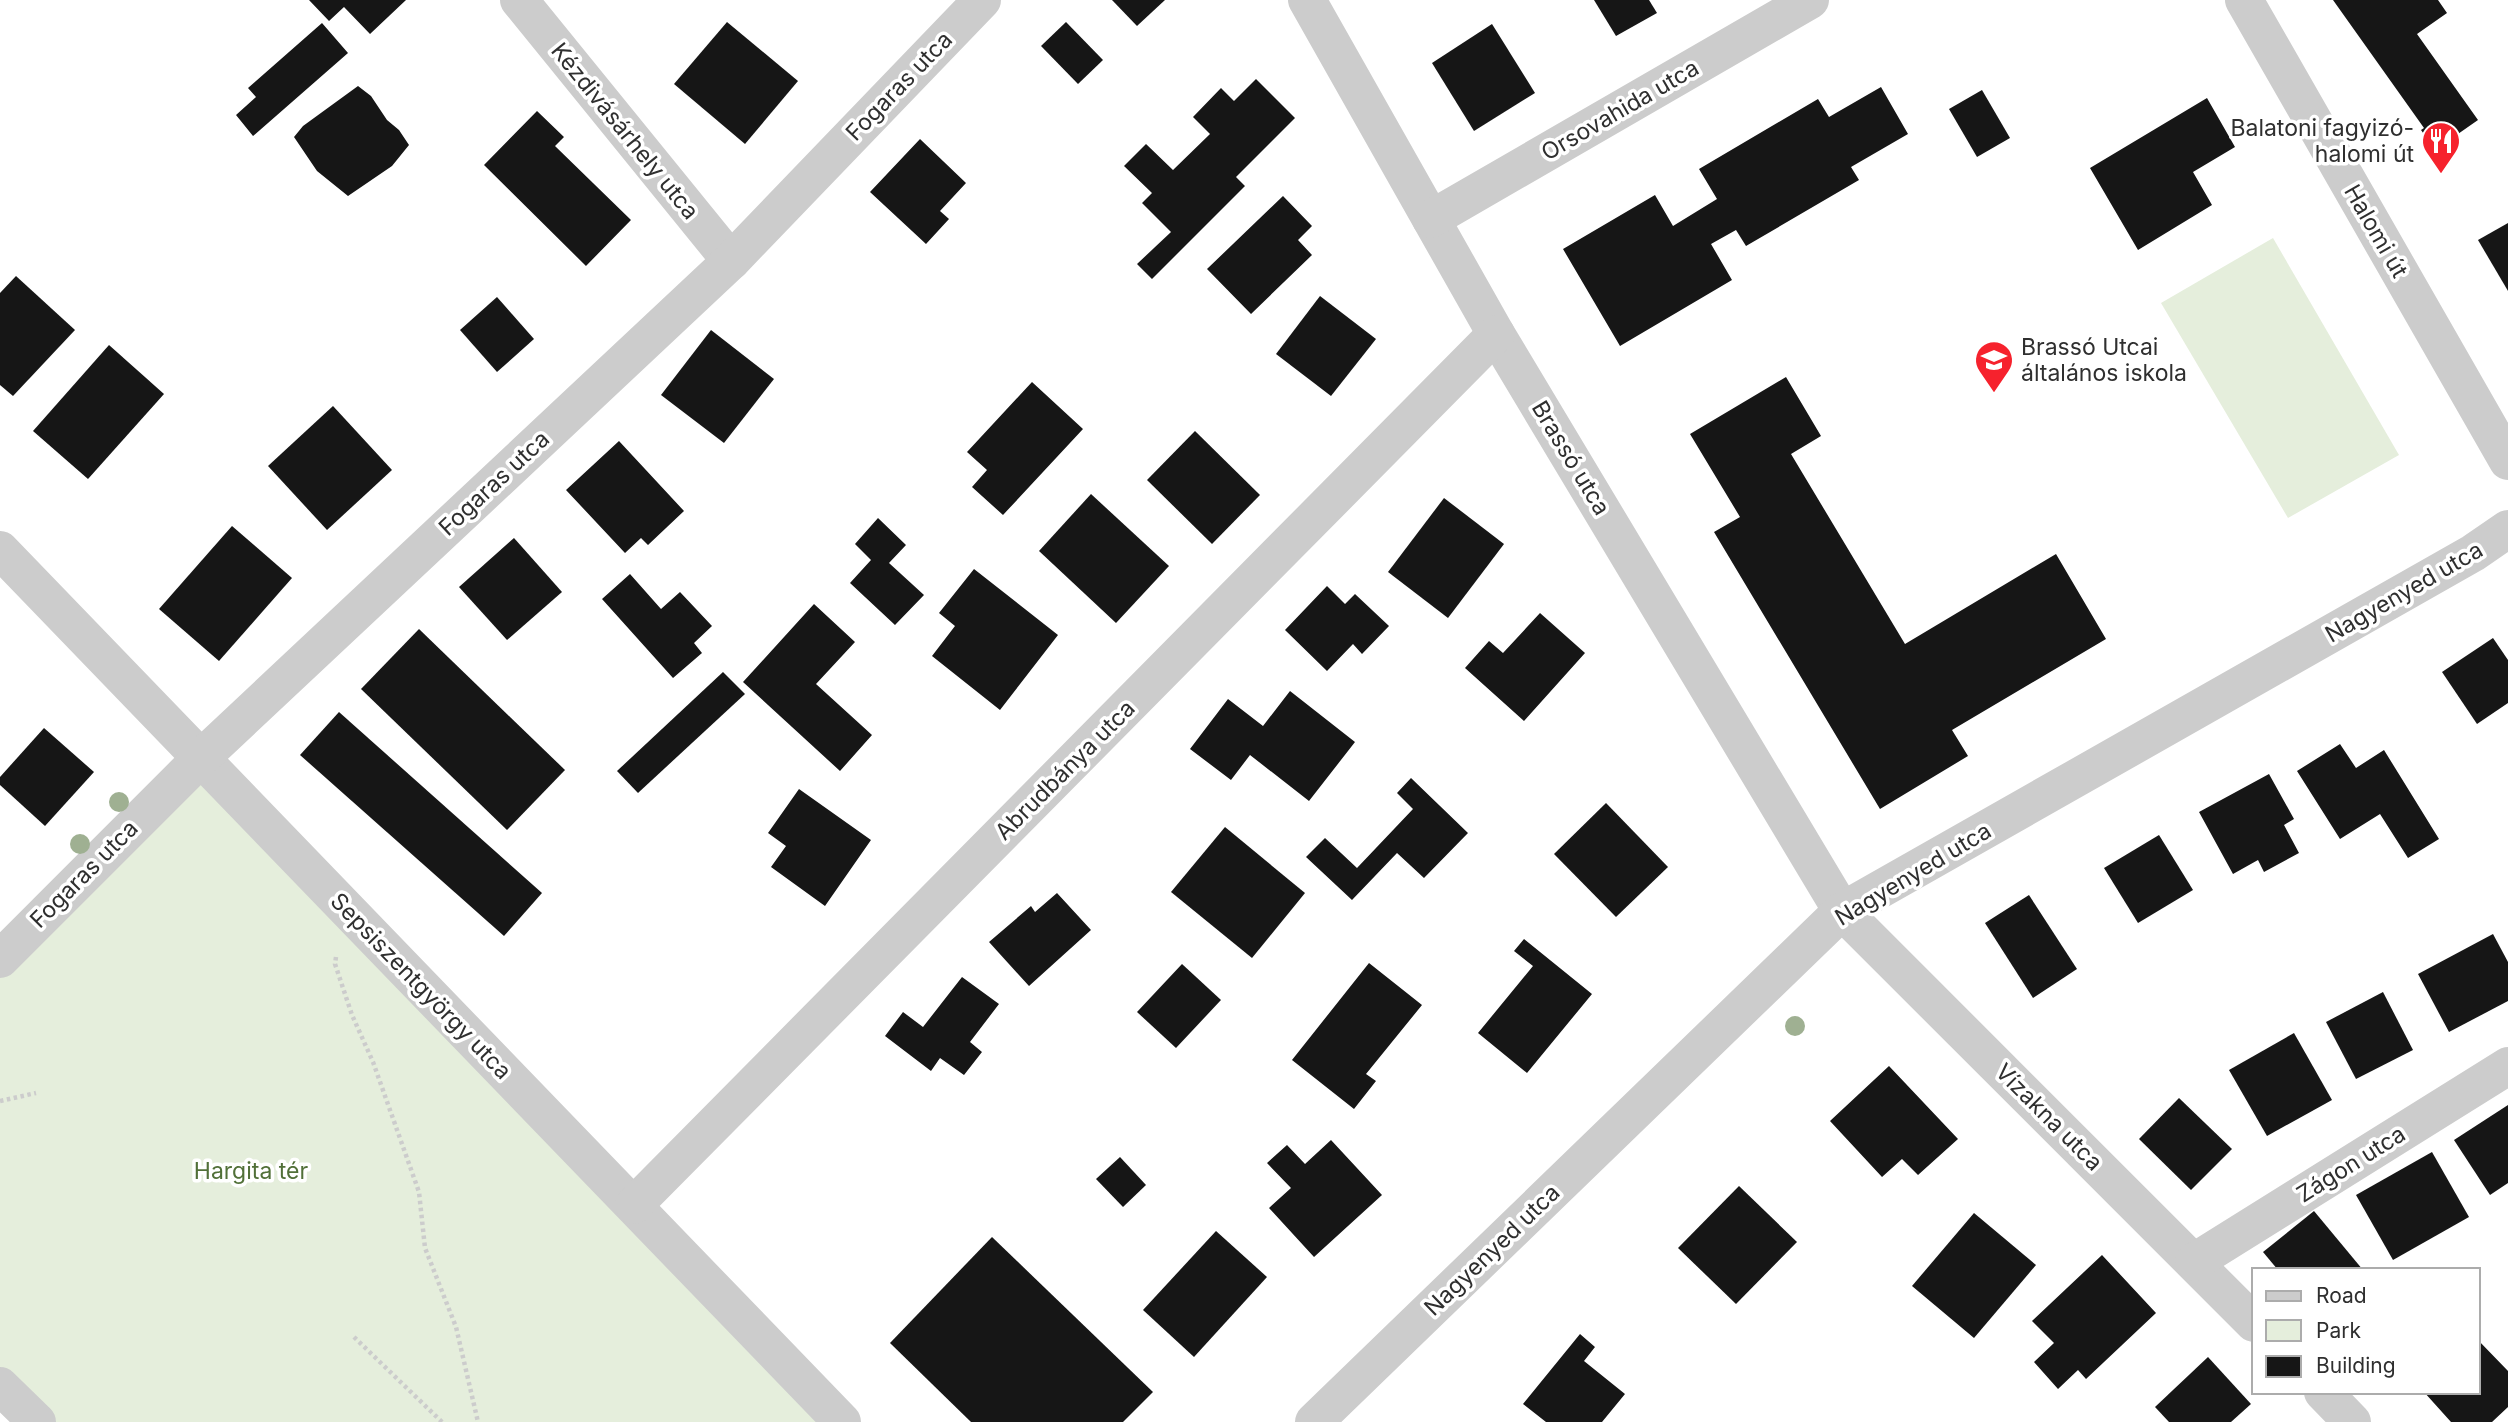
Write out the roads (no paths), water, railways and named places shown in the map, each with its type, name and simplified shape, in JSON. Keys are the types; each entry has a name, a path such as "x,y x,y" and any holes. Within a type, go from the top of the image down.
{"street":[{"name":"Kézdivásárhely utca","path":"519,0 731,261"},
{"name":"Fogaras utca","path":"0,959 201,758 731,261 982,0"},
{"name":"Brassó utca","path":"1307,0 1496,334 1842,911"},
{"name":"Orsovahida utca","path":"1431,219 1810,0"},
{"name":"Halomi út","path":"2244,0 2508,461"},
{"name":"Abrudbánya utca","path":"634,1205 1496,334"},
{"name":"Nagyenyed utca","path":"1314,1422 1842,911 2461,560 2508,529"},
{"name":"Sepsiszentgyörgy utca","path":"0,550 842,1422"},
{"name":"Vízakna utca","path":"1842,911 2252,1321"},
{"name":"Zágon utca","path":"2194,1262 2508,1066"},
{"path":"0,1386 37,1422"},
{"path":"2325,1394 2352,1422"}],"place":[{"name":"Balatoni fagyizó- halomi út","path":"2441,175"},
{"name":"Brassó Utcai általános iskola","path":"1994,394"}],"park label":[{"name":"Hargita tér","path":"251,1171"}]}
